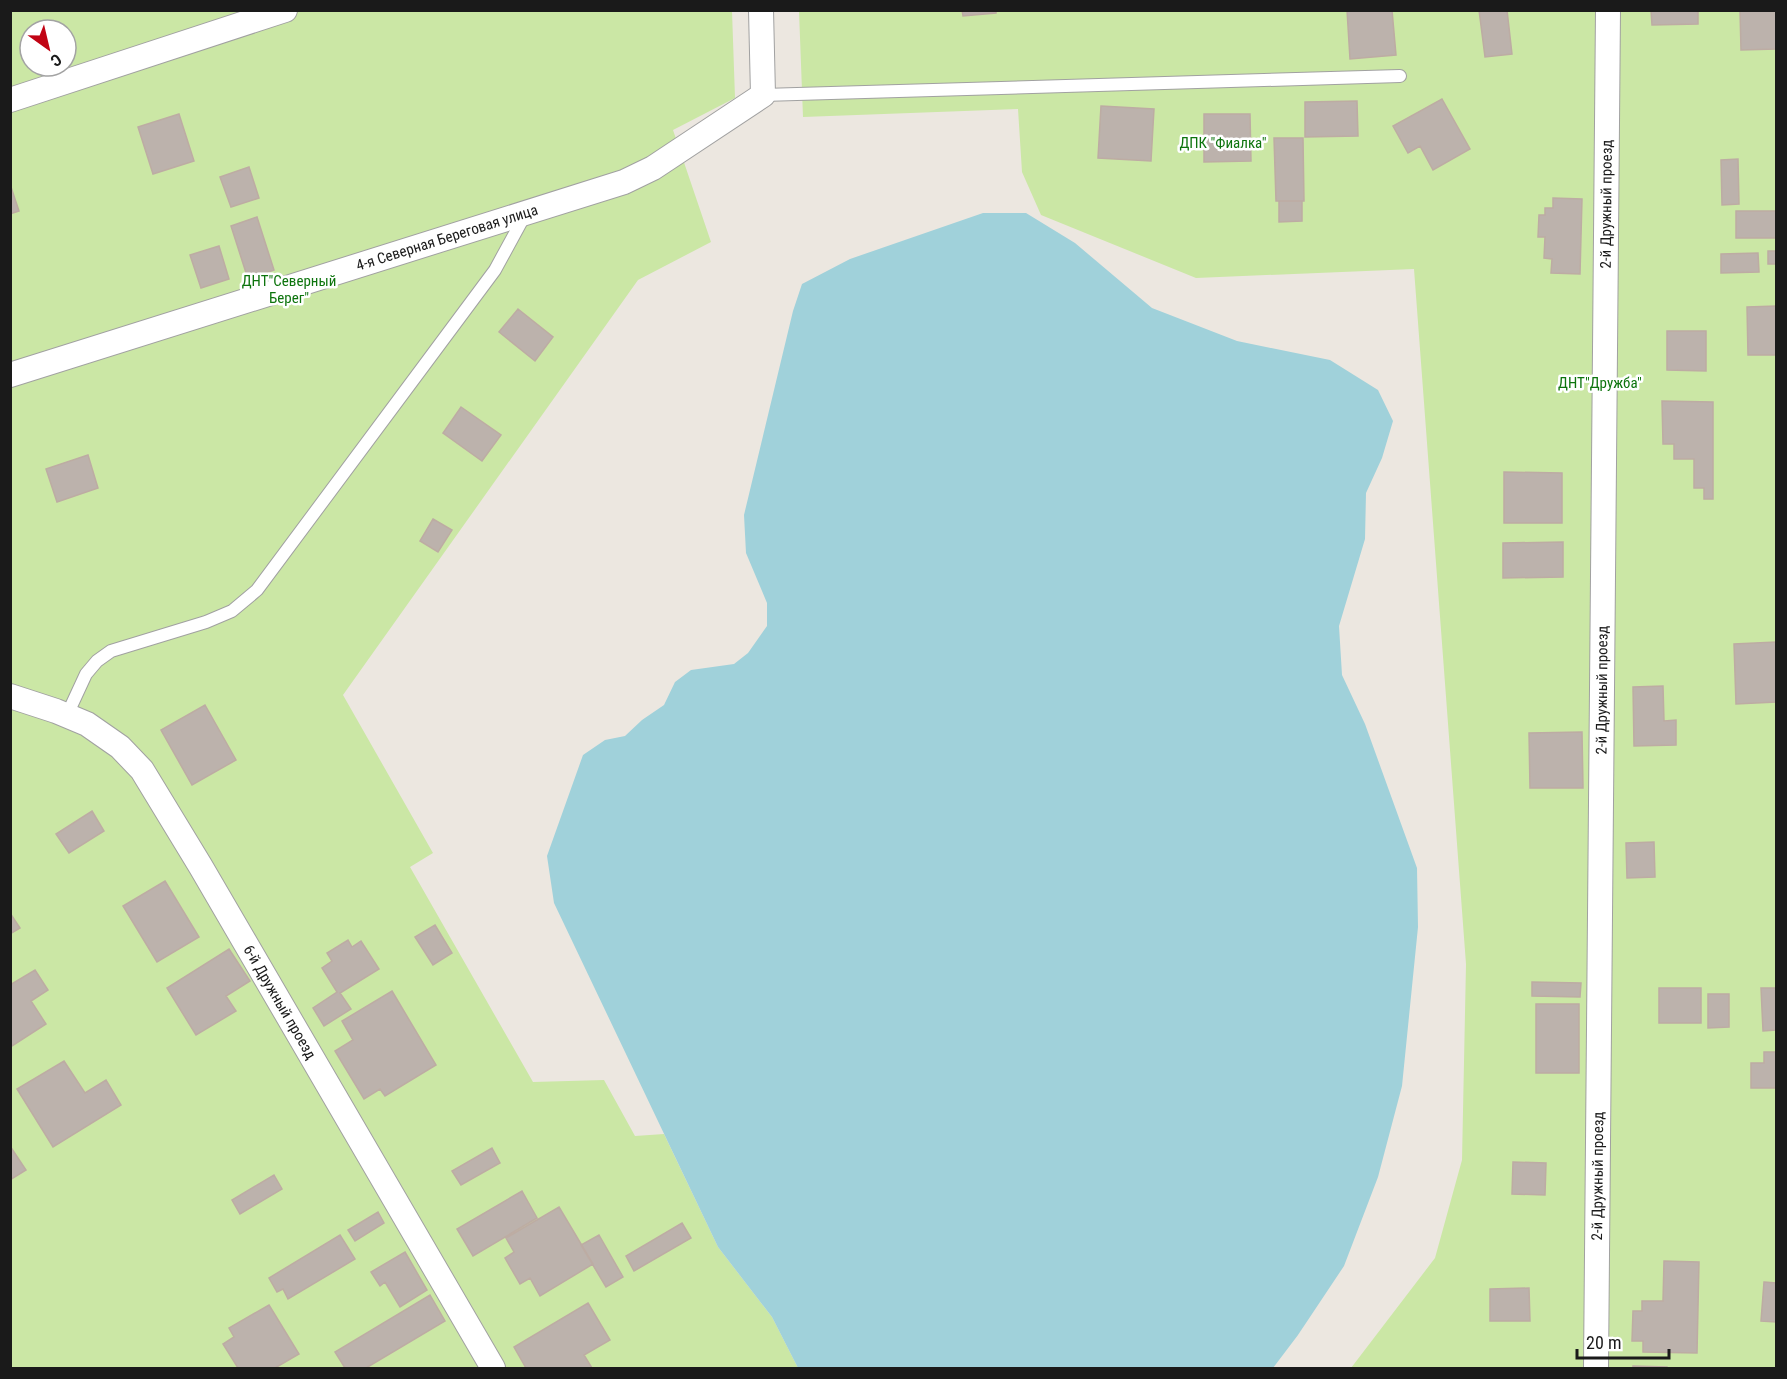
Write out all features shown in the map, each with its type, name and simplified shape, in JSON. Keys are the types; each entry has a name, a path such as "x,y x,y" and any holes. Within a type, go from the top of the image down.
{"street":[{"path":"10,100 285,10"},
{"path":"761,10 763,95"},
{"name":"2-й Дружный проезд","path":"1596,1368 1608,10"},
{"name":"4-я Северная Береговая улица","path":"10,375 624,182 643,173 763,95"},
{"name":"6-й Дружный проезд","path":"10,696 87,724 120,747 141,770 201,867 493,1368"}],"lane":[{"path":"763,95 1400,76"},
{"path":"67,715 86,674 97,661 111,651 206,622 232,611 256,590 495,270 527,212"}],"green space":[{"name":"ДНТ\"Северный Берег\"","path":"10,11 732,11 735,98 673,130 711,242 638,280 343,695 433,853 410,867 533,1082 604,1080 635,1136 664,1134 718,1247 772,1317 798,1368 11,1368"},
{"name":"ДНТ\"Дружба\"","path":"799,11 1776,11 1776,1368 1351,1368 1435,1258 1462,1160 1466,964 1414,269 1196,278 1041,215 1022,172 1018,109 803,117"}],"water":[{"path":"983,213 1026,213 1075,243 1152,308 1237,341 1330,360 1378,390 1393,421 1382,458 1366,493 1365,539 1339,626 1342,675 1365,724 1417,868 1418,927 1402,1086 1378,1177 1344,1266 1273,1368 798,1368 772,1317 718,1247 554,903 547,856 583,755 605,740 625,736 642,720 664,705 675,682 691,670 734,664 748,653 767,626 767,603 746,553 744,515 793,311 802,284 850,259"}],"building":[{"path":"962,10 996,10 996,13 963,16"},
{"path":"1347,10 1392,10 1396,55 1350,59"},
{"path":"1479,10 1507,10 1512,54 1485,57"},
{"path":"1651,10 1698,10 1698,24 1652,25"},
{"path":"1740,10 1776,10 1776,49 1741,50"},
{"path":"1442,99 1470,149 1433,170 1420,146 1408,153 1393,126"},
{"path":"1357,101 1358,136 1305,137 1305,102"},
{"path":"1101,106 1154,109 1151,161 1098,158"},
{"path":"179,114 194,161 153,174 138,127"},
{"path":"1204,114 1250,114 1251,161 1204,162"},
{"path":"1274,138 1303,138 1304,201 1276,201"},
{"path":"1738,159 1739,204 1722,205 1721,160"},
{"path":"249,167 259,198 231,207 220,177"},
{"path":"10,184 19,211 10,214"},
{"path":"1553,198 1582,199 1580,274 1551,273 1552,259 1544,258 1545,237 1538,237 1539,215 1545,215 1545,208 1553,208"},
{"path":"1279,201 1302,201 1302,221 1279,222"},
{"path":"1736,211 1776,211 1776,238 1736,238"},
{"path":"257,217 274,270 248,279 231,226"},
{"path":"219,246 229,279 201,288 190,255"},
{"path":"1768,251 1776,251 1776,264 1768,264"},
{"path":"1758,253 1759,272 1721,273 1721,254"},
{"path":"1776,306 1776,355 1748,355 1747,307"},
{"path":"518,309 553,337 535,361 499,332"},
{"path":"1667,331 1706,331 1706,371 1667,370"},
{"path":"1662,401 1713,402 1713,499 1704,499 1704,488 1694,488 1694,459 1674,459 1674,444 1663,444"},
{"path":"461,407 501,435 482,461 443,433"},
{"path":"88,455 98,488 57,502 46,469"},
{"path":"1504,472 1562,473 1562,523 1504,523"},
{"path":"433,519 452,530 438,552 420,541"},
{"path":"1563,542 1563,577 1503,578 1503,543"},
{"path":"1776,642 1776,702 1736,704 1734,644"},
{"path":"1663,686 1664,721 1676,720 1676,745 1634,746 1633,687"},
{"path":"205,705 236,760 192,785 161,730"},
{"path":"1582,732 1583,788 1530,788 1529,733"},
{"path":"92,811 104,831 69,853 56,834"},
{"path":"1654,842 1655,877 1627,878 1626,843"},
{"path":"165,881 199,937 157,962 123,906"},
{"path":"10,913 20,928 10,934"},
{"path":"435,925 452,953 433,965 415,937"},
{"path":"348,940 352,947 361,941 379,969 340,993 351,1009 324,1026 313,1008 337,992 322,968 332,961 327,953"},
{"path":"229,949 250,981 226,996 236,1011 196,1035 167,988"},
{"path":"35,970 48,990 31,1001 46,1024 12,1046 10,1043 10,985"},
{"path":"1532,982 1581,983 1580,997 1532,996"},
{"path":"1659,988 1701,988 1701,1023 1659,1023"},
{"path":"1761,988 1776,988 1776,1030 1763,1031"},
{"path":"392,991 436,1065 385,1096 380,1089 364,1099 335,1051 353,1040 342,1021"},
{"path":"1708,994 1729,994 1729,1027 1708,1028"},
{"path":"1536,1004 1579,1004 1579,1073 1536,1073"},
{"path":"1764,1052 1776,1052 1776,1088 1751,1088 1751,1063 1764,1063"},
{"path":"64,1061 85,1093 106,1080 121,1105 53,1147 17,1089"},
{"path":"10,1146 26,1170 10,1180"},
{"path":"492,1148 500,1163 461,1185 452,1171"},
{"path":"1513,1162 1546,1163 1545,1195 1512,1194"},
{"path":"274,1175 282,1189 240,1214 232,1200"},
{"path":"522,1191 537,1218 473,1256 457,1229"},
{"path":"559,1207 593,1264 540,1296 530,1278 520,1284 505,1258 514,1252 506,1238"},
{"path":"378,1212 384,1223 355,1241 348,1230"},
{"path":"682,1223 691,1238 634,1271 626,1256"},
{"path":"340,1235 355,1259 288,1299 283,1289 277,1292 269,1278"},
{"path":"599,1235 623,1277 606,1287 581,1245"},
{"path":"405,1252 427,1290 400,1307 385,1282 380,1286 371,1272"},
{"path":"1664,1261 1699,1262 1697,1353 1643,1352 1643,1341 1632,1341 1633,1311 1642,1311 1642,1301 1663,1301"},
{"path":"1764,1282 1776,1283 1776,1322 1761,1321"},
{"path":"1529,1288 1530,1321 1490,1321 1490,1289"},
{"path":"430,1295 445,1321 366,1368 345,1368 335,1352"},
{"path":"588,1303 610,1340 584,1355 592,1368 526,1368 514,1347"},
{"path":"269,1305 299,1354 275,1368 238,1368 223,1344 234,1337 229,1328"},
{"path":"1633,1366 1667,1367 1667,1368 1633,1368"}],"park label":[{"name":"ДПК \"Фиалка\"","path":"1223,143"}]}
